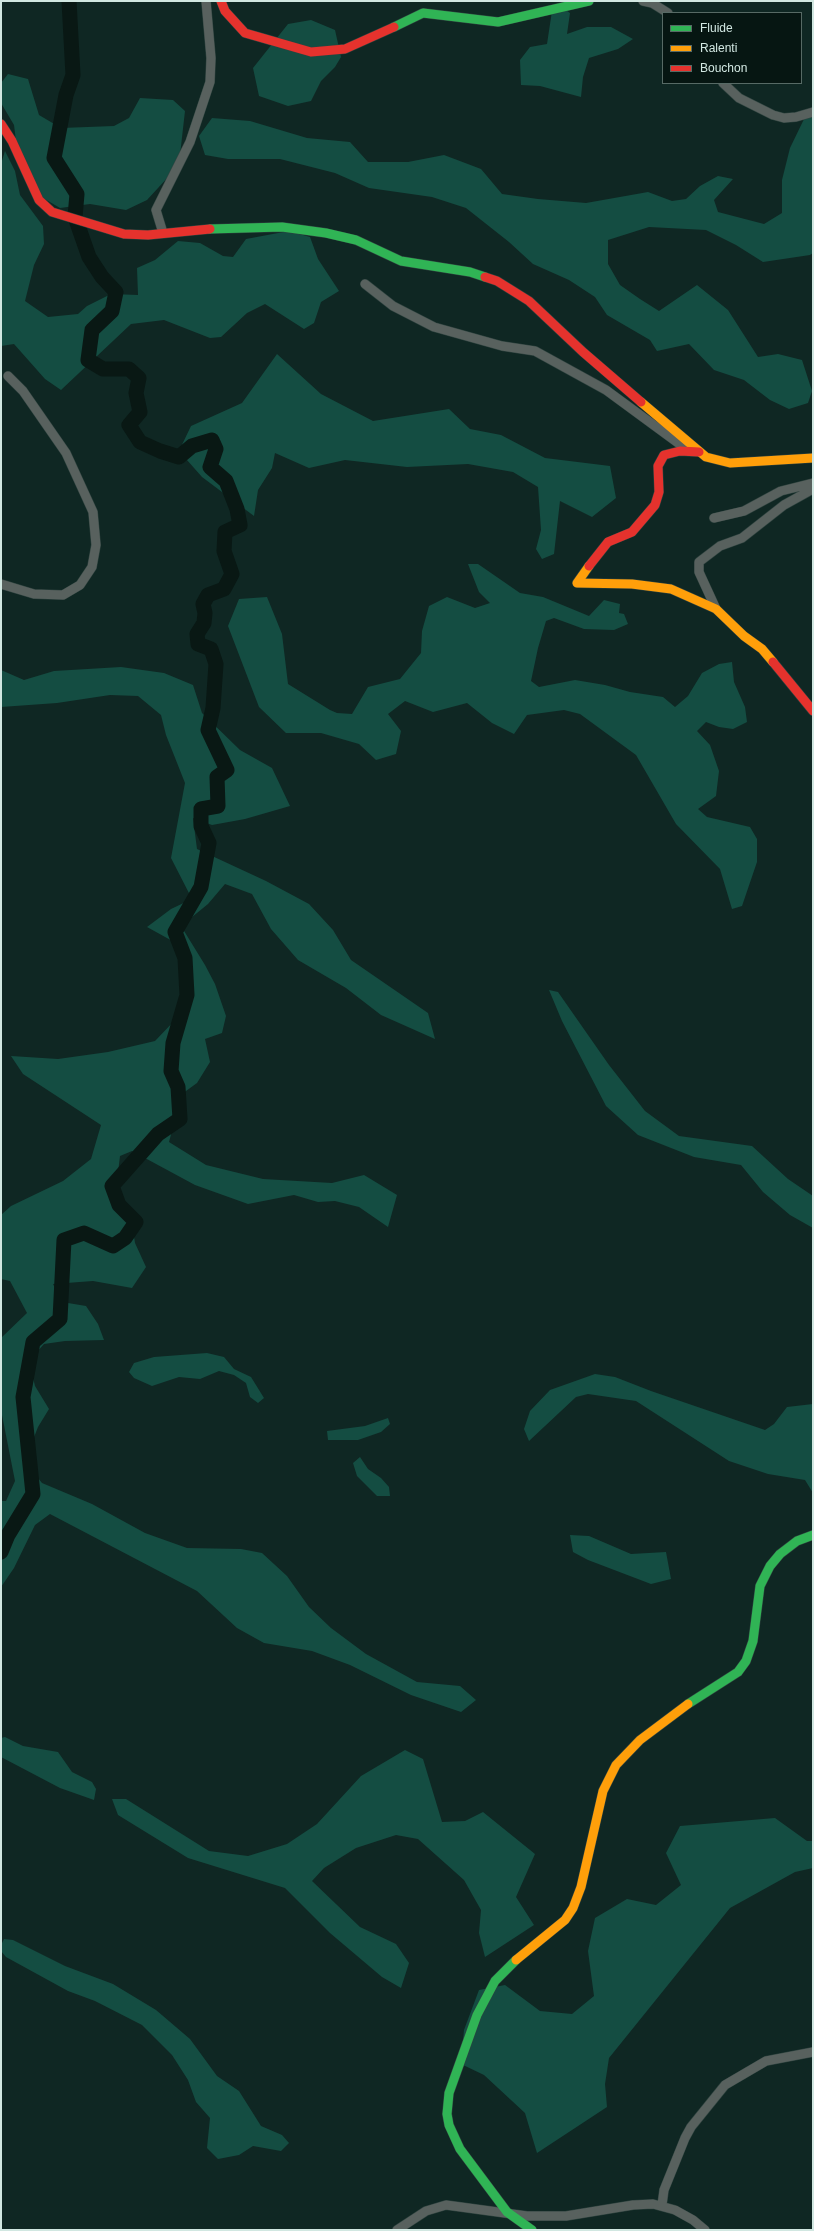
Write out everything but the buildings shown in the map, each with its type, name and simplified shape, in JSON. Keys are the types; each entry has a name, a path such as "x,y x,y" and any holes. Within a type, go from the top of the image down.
{"street":[{"path":"163,233 156,210 190,142 210,82 211,58 206,1"},
{"path":"221,1 225,12 245,34 311,52 345,49 423,13 498,22 535,15 589,1"},
{"path":"643,1 652,3 666,12"},
{"path":"724,84 739,98 773,115 784,118 796,117 813,112"},
{"path":"1,124 12,141 39,200 52,212 124,234 163,233 235,227 282,226 326,233 356,240 400,261 464,270 497,280 529,301 583,352 659,415 706,457 730,463 813,458"},
{"path":"365,284 393,306 434,327 502,346 535,351 606,390 689,451"},
{"path":"1,584 34,594 63,595 80,585 92,567 96,545 93,512 66,453 23,391 8,376"},
{"path":"699,452 671,452 660,460 659,492 655,505 632,532 608,542 578,579 577,583 632,584 671,589 716,609 744,636 762,649 813,711"},
{"path":"714,518 744,510 796,486 813,483"},
{"path":"716,609 699,572 699,562 720,546 742,538 784,505 813,489"},
{"path":"532,2230 507,2212 460,2150 449,2126 447,2114 449,2093 477,2015 495,1982 519,1957 565,1920 573,1908 581,1887 603,1791 616,1765 635,1745 676,1712 738,1672 746,1661 753,1641 760,1586 770,1566 780,1554 798,1541 813,1535"},
{"path":"662,2205 670,2175 685,2138 691,2127 725,2084 766,2061 799,2056 813,2052"},
{"path":"397,2230 426,2211 446,2205 536,2216 566,2216 633,2205 662,2205 685,2215 705,2230"}],"green space":[{"path":"560,6 570,13 567,34 587,27 611,27 633,39 618,49 589,58 583,77 581,97 540,86 521,85 520,60 530,47 547,44 552,11"},
{"path":"311,20 335,30 341,57 335,67 321,81 311,101 288,106 259,96 253,68 288,24"},
{"path":"8,74 28,79 39,115 61,128 114,126 129,118 140,98 173,100 185,111 180,155 169,176 147,200 126,210 90,204 60,208 38,195 17,149 14,125 1,103 1,83"},
{"path":"813,115 813,253 810,255 763,262 736,245 706,230 649,227 608,240 608,264 620,285 659,311 697,285 728,310 758,357 778,354 802,360 812,391 808,403 789,409 770,400 744,380 714,370 689,344 657,351 650,340 607,315 595,297 569,280 533,264 509,242 466,208 432,197 369,188 335,173 280,159 228,159 205,155 199,136 212,118 250,121 307,138 350,142 368,162 408,162 444,155 481,169 502,194 586,203 648,192 672,201 686,199 700,186 718,176 733,179 714,200 718,212 764,224 782,213 782,180 790,148 805,117"},
{"path":"5,151 15,171 20,195 43,226 44,244 34,265 25,301 48,317 78,314 87,306 111,294 138,295 137,268 155,260 178,241 200,243 223,256 233,257 246,239 289,231 310,237 318,259 339,291 321,302 314,323 304,329 265,304 247,313 221,337 210,338 164,320 131,324 61,390 45,379 14,344 1,346 1,164"},
{"path":"277,354 321,394 373,421 449,409 470,429 501,435 545,458 610,466 616,498 592,517 560,501 554,554 542,559 536,549 541,530 538,487 513,472 468,464 407,467 345,460 309,468 275,453 272,468 258,490 254,516 202,477 179,451 191,426 242,403"},
{"path":"468,564 478,564 520,593 543,597 589,616 604,600 620,604 619,613 624,614 628,624 614,630 584,629 554,618 546,621 538,648 531,681 539,687 575,680 605,685 630,692 663,697 675,707 688,696 702,673 719,664 732,662 734,682 745,707 747,722 733,729 719,727 706,722 697,731 710,745 719,771 716,796 698,809 707,817 750,827 757,839 757,862 742,906 732,909 720,869 676,824 636,755 580,714 564,710 527,715 514,734 492,723 467,703 433,712 405,701 388,714 401,731 396,754 376,760 359,744 321,733 286,733 259,707 228,626 239,599 267,597 282,634 288,684 330,710 337,713 352,714 368,687 400,679 421,653 422,631 429,606 447,597 475,608 490,603 479,592"},
{"path":"121,667 164,673 193,685 202,713 240,750 272,768 290,806 245,819 212,825 193,818 197,849 266,881 309,904 333,930 351,960 428,1013 435,1039 381,1015 346,988 298,960 271,929 252,894 225,884 208,904 181,926 215,984 226,1016 222,1033 205,1039 210,1062 197,1083 175,1099 176,1116 169,1142 206,1165 263,1179 332,1183 364,1175 397,1195 388,1227 359,1207 335,1201 318,1202 294,1195 248,1204 195,1185 132,1151 120,1156 117,1181 118,1195 130,1211 135,1243 146,1267 132,1288 93,1281 53,1284 62,1302 86,1306 98,1324 104,1340 65,1341 44,1344 29,1361 35,1386 49,1409 38,1427 29,1450 30,1468 42,1483 92,1504 145,1533 187,1548 241,1549 262,1553 287,1576 309,1607 331,1628 366,1654 417,1682 460,1686 476,1700 461,1712 411,1695 350,1665 312,1651 264,1643 237,1628 197,1591 50,1514 35,1525 14,1568 1,1587 1,1501 6,1501 15,1481 1,1410 1,1338 27,1313 10,1281 1,1279 1,1215 11,1206 63,1181 91,1159 101,1125 23,1074 11,1056 58,1059 108,1052 155,1041 176,1019 183,974 176,943 147,927 171,909 192,899 171,858 185,783 166,735 161,715 138,696 110,695 57,703 1,707 1,670 24,680 54,671"},
{"path":"549,990 558,992 609,1065 645,1111 679,1136 752,1146 788,1179 813,1196 813,1228 790,1215 763,1192 741,1165 694,1157 638,1135 606,1106 562,1021"},
{"path":"207,1353 224,1357 234,1369 251,1377 264,1398 258,1403 250,1397 246,1383 234,1375 219,1371 200,1379 179,1377 152,1386 134,1378 129,1372 134,1363 154,1357"},
{"path":"595,1374 615,1377 651,1391 765,1430 774,1424 787,1407 813,1404 813,1493 805,1480 768,1474 729,1461 636,1401 588,1394 576,1397 529,1441 524,1429 530,1411 550,1390"},
{"path":"388,1418 390,1424 381,1432 358,1440 328,1440 327,1431 365,1426"},
{"path":"360,1457 368,1469 381,1478 389,1487 390,1496 377,1496 357,1476 353,1463"},
{"path":"570,1535 589,1536 631,1554 666,1552 671,1579 651,1584 588,1560 573,1552"},
{"path":"5,1737 23,1746 58,1752 72,1772 92,1782 96,1789 94,1800 60,1788 1,1757 1,1738"},
{"path":"405,1750 423,1759 442,1822 465,1821 483,1812 535,1854 516,1897 534,1925 485,1957 479,1933 481,1910 464,1880 418,1839 396,1835 356,1848 324,1868 312,1881 360,1927 396,1944 409,1963 401,1988 382,1977 330,1933 285,1888 188,1858 118,1815 112,1799 126,1799 209,1851 248,1856 287,1844 317,1824 361,1776"},
{"path":"775,1818 807,1841 813,1841 813,1868 795,1872 730,1908 609,2058 605,2084 607,2107 537,2153 525,2113 484,2075 461,2064 464,2030 479,1990 505,1985 540,2011 572,2014 594,1996 588,1951 595,1918 627,1899 656,1905 681,1885 666,1853 680,1826"},
{"path":"4,1939 13,1940 65,1966 113,1984 156,2010 190,2039 217,2076 239,2091 261,2126 282,2135 289,2143 281,2151 253,2146 239,2155 218,2159 207,2148 210,2118 196,2102 188,2080 172,2055 142,2025 95,2001 68,1991 6,1957 1,1951 1,1945"}],"waterway":[{"path":"1,1552 8,1535 33,1494 23,1397 33,1342 60,1319 64,1240 84,1233 113,1246 125,1238 136,1222 119,1205 112,1186 158,1134 180,1119 178,1087 171,1071 173,1043 187,995 185,958 175,932 201,887 209,843 201,826 201,809 218,806 217,777 227,770 208,730 213,708 216,664 211,649 198,644 197,634 204,623 205,613 203,604 208,595 224,589 232,574 224,551 225,532 240,525 237,509 226,481 210,467 216,449 212,440 192,446 179,457 160,451 140,442 129,425 140,412 136,393 139,378 129,369 103,369 88,360 92,330 112,311 116,292 102,277 89,257 75,217 77,194 54,158 66,95 73,75 69,1"}],"traffic: fast":[{"path":"394,27 423,13 498,22 589,1"},
{"path":"210,229 282,227 326,233 356,240 401,261 470,272 485,277"},
{"path":"688,1704 738,1672 746,1661 753,1641 760,1586 770,1566 780,1554 797,1541 813,1535"},
{"path":"516,1960 495,1981 477,2015 449,2093 447,2114 449,2125 460,2149 507,2212 532,2230"}],"traffic: slow":[{"path":"641,402 706,457 730,463 813,458"},
{"path":"589,566 577,583 632,584 671,589 716,609 744,636 762,649 773,662"},
{"path":"516,1960 565,1920 573,1908 581,1887 603,1791 616,1765 640,1740 688,1704"}],"traffic: jam":[{"path":"221,1 225,11 245,33 311,52 345,49 394,27"},
{"path":"1,124 12,141 39,200 52,212 124,234 148,235 210,229"},
{"path":"485,277 497,281 529,301 583,352 641,402"},
{"path":"589,566 608,542 632,532 655,505 659,492 658,466 664,455 680,451 699,452"},
{"path":"773,662 813,711"}]}
